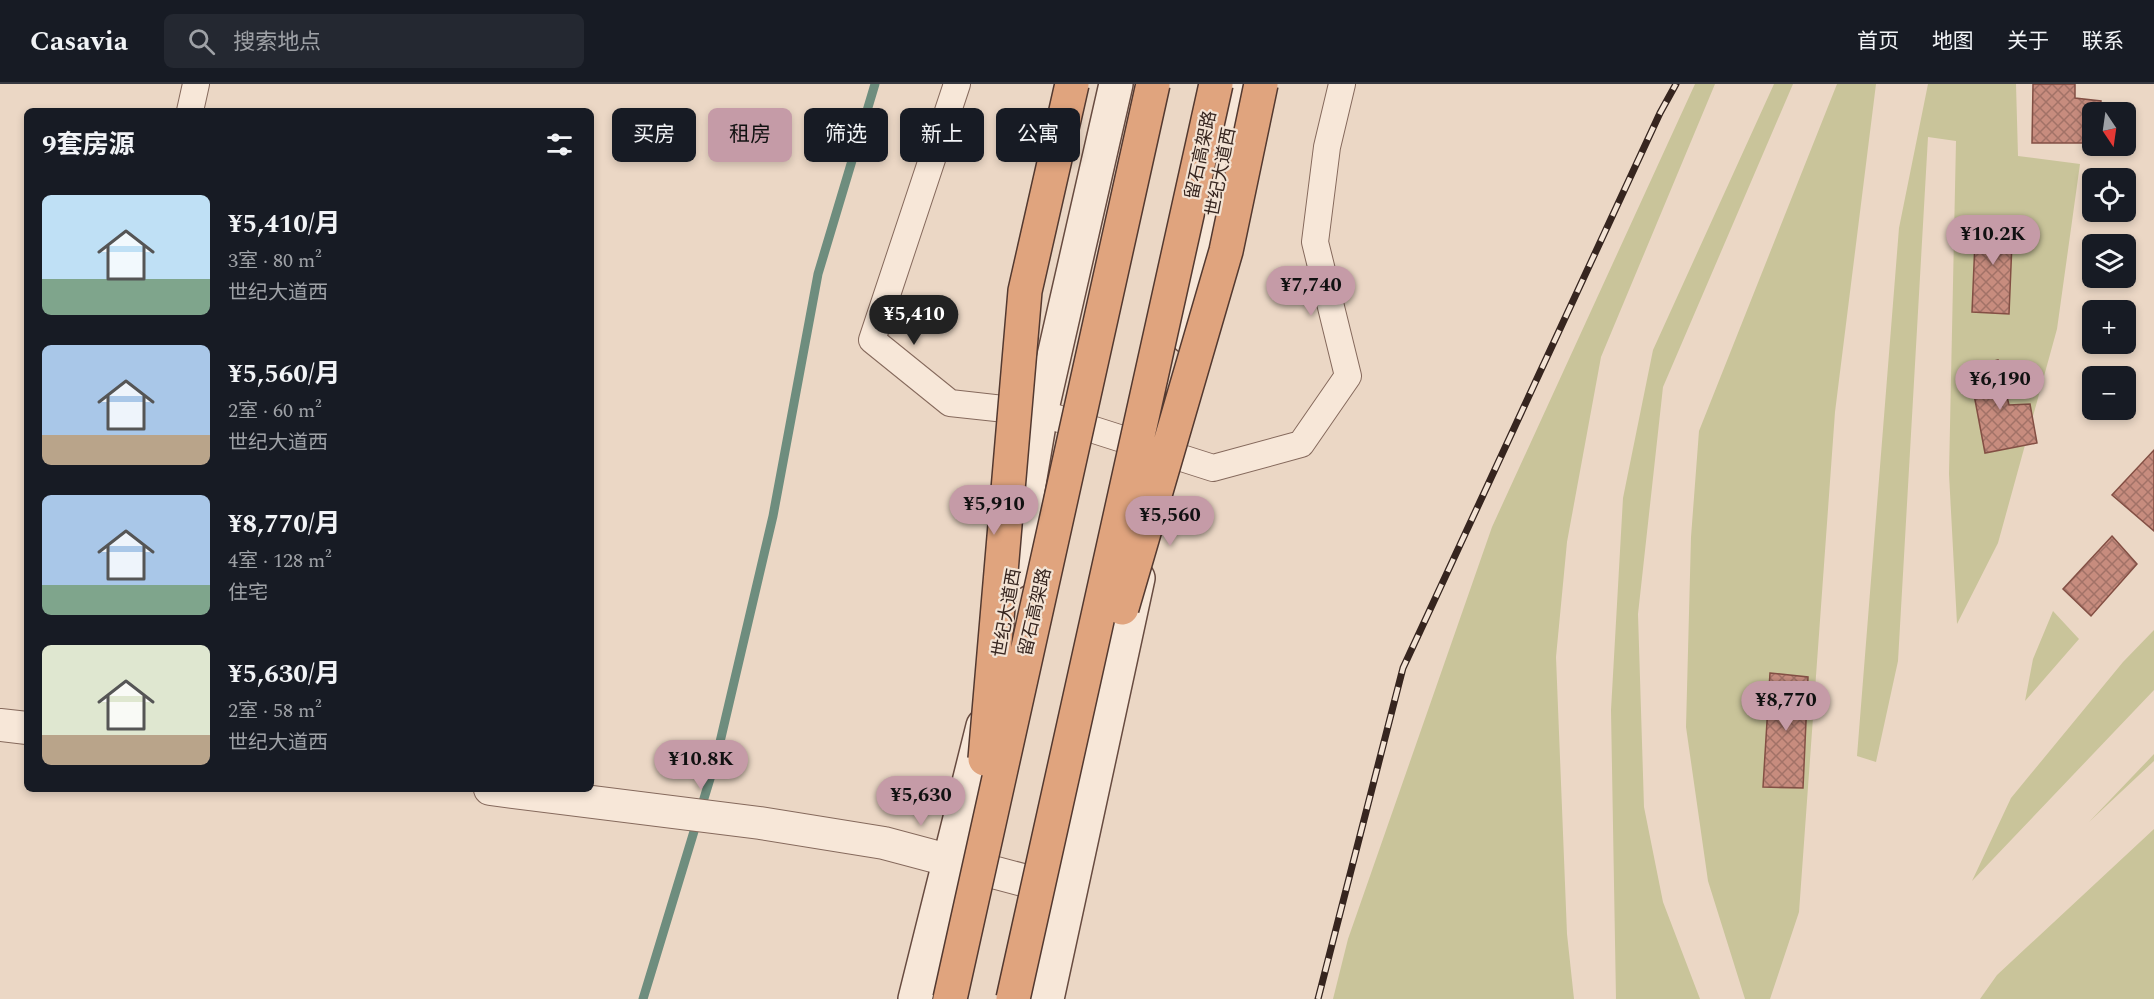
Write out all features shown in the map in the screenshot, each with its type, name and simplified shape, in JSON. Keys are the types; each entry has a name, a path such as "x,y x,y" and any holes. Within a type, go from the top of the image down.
{"highway":[{"path":"973,893 1025,291 1072,84"},
{"name":"留石高架路","path":"950,999 1153,84"},
{"name":"留石高架路","path":"1013,999 1216,84"},
{"path":"1032,918 1226,251 1261,84"}],"main road":[{"name":"世纪大道西","path":"915,999 999,663 1041,413 1116,84"},
{"name":"世纪大道西","path":"1047,999 1165,453 1238,84"}],"street":[{"path":"191,108 196,84"},
{"path":"957,84 872,339 950,403 1041,413 1213,468 1301,444 1348,376 1315,242 1327,147 1342,84"},
{"path":"0,725 24,728"},
{"path":"513,792 760,823 884,843 1070,893"}],"shaded area":[{"path":"1695,84 1715,84 1601,357 1567,542 1556,657 1567,934 1574,999 1333,999 1348,939 1492,527"},
{"path":"1774,84 1793,84 1663,387 1638,614 1644,807 1663,902 1700,999 1616,999 1611,710 1623,498 1653,350"},
{"path":"1837,84 1876,84 1835,412 1799,912 1770,999 1745,999 1708,881 1686,727 1691,537 1699,431"},
{"path":"1928,84 2016,84 2018,156 2080,164 2057,329 1998,543 1957,624 1949,474 1956,141 1928,137 1898,661 1876,762 1857,756 1899,228"},
{"path":"2053,611 2079,639 2025,701 2033,659"},
{"path":"2154,630 2154,690 1972,881 2011,798 2123,662"},
{"path":"2154,754 2154,761 2089,822"},
{"path":"2154,829 2154,999 1980,999 1997,975"}],"building":[{"path":"2033,84 2075,84 2075,98 2101,101 2082,102 2082,143 2032,143"},
{"path":"1976,218 2013,219 2009,314 1972,312"},
{"path":"1998,360 2009,405 2030,404 2037,443 1985,453 1969,368"},
{"path":"2154,450 2154,531 2112,495"},
{"path":"2112,536 2137,564 2091,616 2063,589"},
{"path":"1770,673 1808,677 1803,788 1763,787"}],"waterway":[{"path":"643,999 716,759 773,516 818,274 875,84"}],"railway":[{"path":"1318,999 1403,668 1660,113 1676,84"}]}
